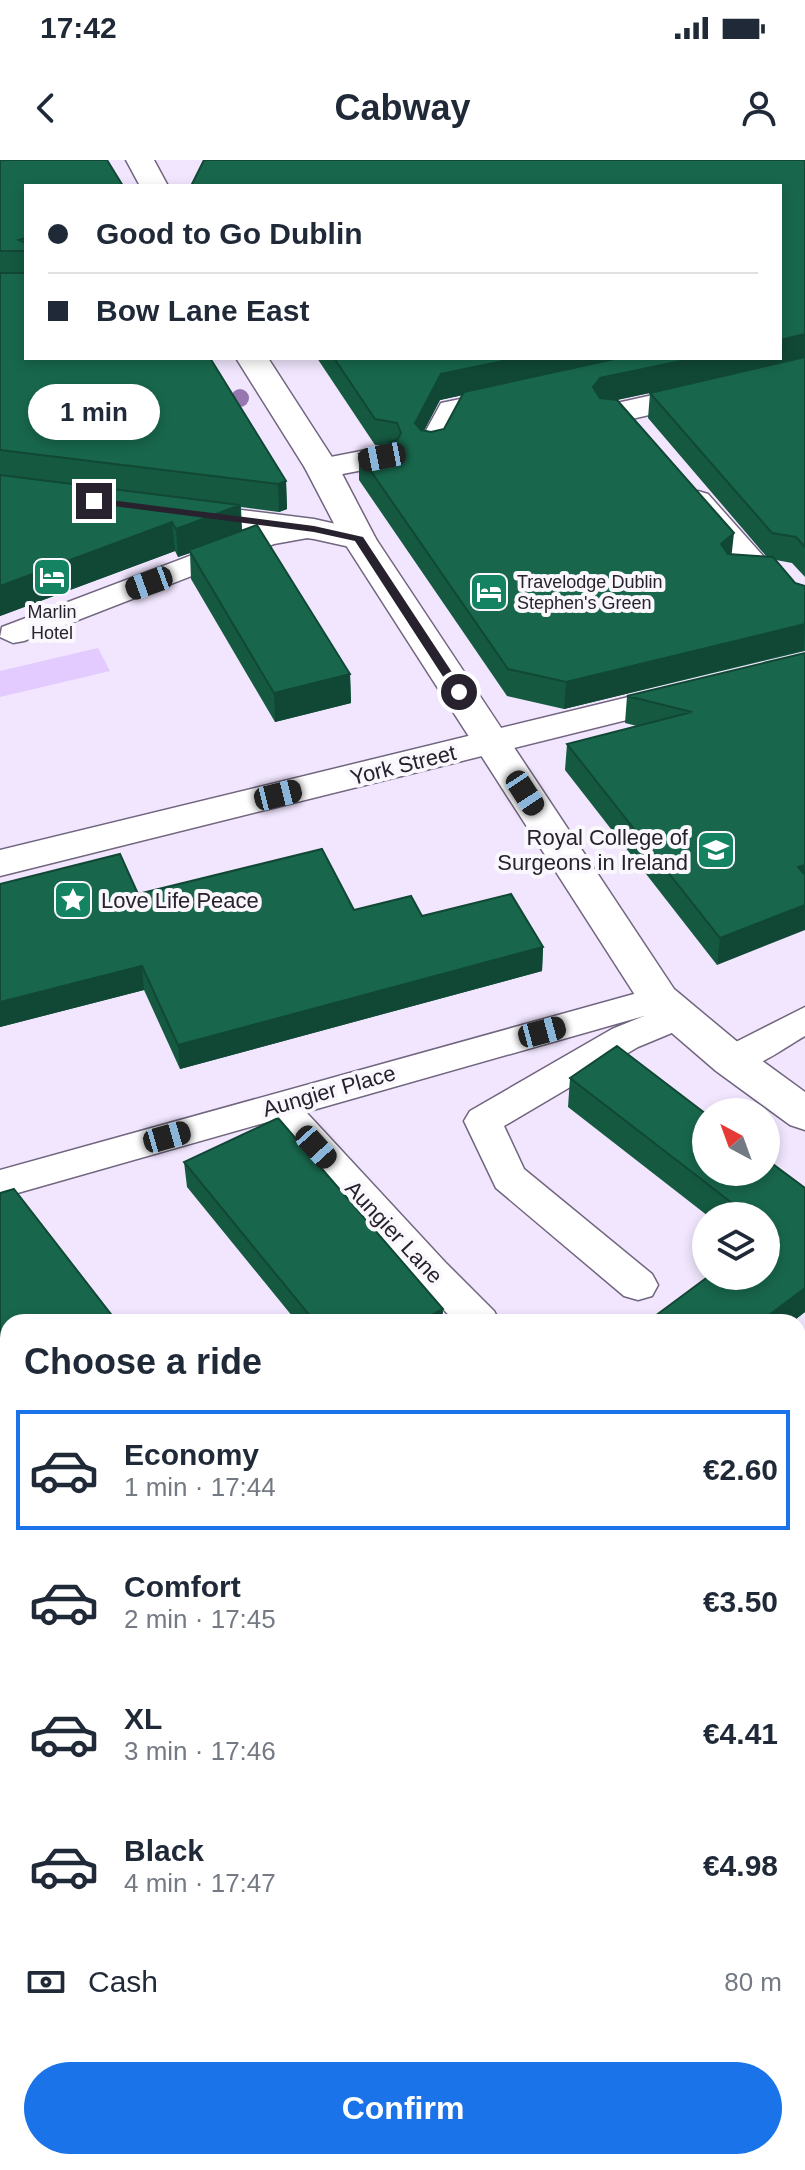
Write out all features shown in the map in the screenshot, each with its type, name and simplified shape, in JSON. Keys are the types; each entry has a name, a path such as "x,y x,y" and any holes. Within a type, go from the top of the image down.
{"street":[{"path":"140,160 153,184"},
{"path":"253,360 322,468 359,539 669,1008 731,1060 805,1114"},
{"path":"616,412 805,370"},
{"path":"322,468 382,457"},
{"path":"157,509 314,529 359,539"},
{"name":"York Street","path":"0,863 716,687"}],"lane":[{"path":"431,447 451,409 528,392"},
{"path":"616,412 645,440"},
{"path":"683,483 753,563 736,571 779,571"},
{"path":"13,634 268,536 314,529"},
{"path":"638,1285 509,1178 483,1121 625,1038 669,1008"},
{"name":"Aungier Place","path":"0,1184 278,1105 669,1008"},
{"path":"731,1060 805,1020"},
{"name":"Aungier Lane","path":"278,1105 472,1314"}],"shaded area":[{"path":"98,648 110,671 0,697 0,671"}],"building":[{"path":"0,160 107,160 122,184 24,184 24,239 19,240 24,242 24,251 0,251"},
{"path":"204,160 805,160 805,334 782,340 782,184 192,184"},
{"path":"0,273 24,273 24,360 211,360 286,481 278,484 0,450"},
{"path":"805,357 805,547 796,537 772,533 650,393"},
{"path":"335,360 508,360 441,374 415,423 421,430 431,432 444,429 464,392 610,360 686,360 600,378 593,387 600,398 617,400 734,533 721,544 728,554 773,557 795,583 805,586 805,624 566,682 508,669 359,454 393,446 390,442 397,440 401,433 397,423 375,419"},
{"path":"0,475 240,505 176,529 172,522 0,586"},
{"path":"257,525 350,674 274,693 189,550"},
{"name":"Royal College of Surgeons in Ireland","path":"805,653 805,865 798,867 805,875 805,905 720,938 567,744 692,712 627,696"},
{"path":"322,849 354,910 411,896 422,916 511,894 543,947 178,1045 142,966 0,1002 0,884 120,854 138,894"},
{"path":"617,1046 692,1103 692,1172 570,1078"},
{"path":"278,1118 443,1309 433,1314 308,1314 184,1162"},
{"path":"780,1169 805,1188 805,1288 771,1314 658,1314 692,1289 780,1290 780,1202 731,1202 710,1186 780,1186"},
{"path":"14,1189 111,1314 0,1314 0,1193"}],"place":[{"name":"Marlin Hotel","path":"52,577"},
{"name":"Travelodge Dublin Stephen's Green","path":"489,592"},
{"name":"Royal College of Surgeons in Ireland","path":"716,850"},
{"name":"Love Life Peace","path":"73,900"}],"route":[{"path":"94,501 314,529 359,539 459,692"}]}
